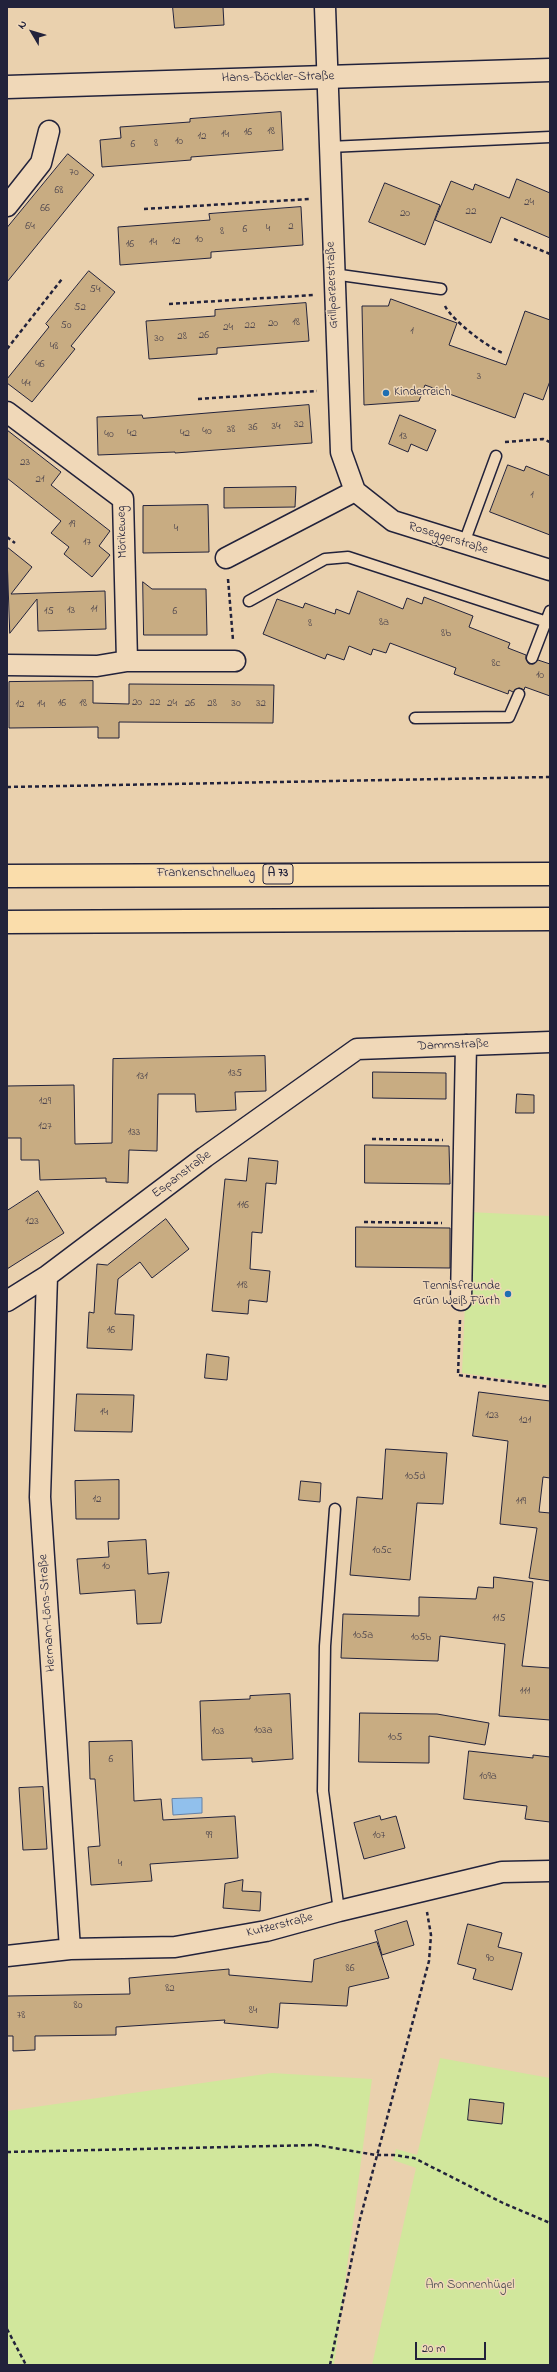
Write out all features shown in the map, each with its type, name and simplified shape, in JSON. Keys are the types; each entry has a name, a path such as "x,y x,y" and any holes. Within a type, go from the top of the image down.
{"highway":[{"name":"Frankenschnellweg","path":"7,876 224,874 550,874"},
{"path":"7,922 209,919 550,919"}],"main road":[{"name":"Hans-Böckler-Straße","path":"7,87 550,70"}],"street":[{"name":"Grillparzerstraße","path":"325,7 330,197 341,452 355,491"},
{"path":"7,206 41,163 49,131"},
{"name":"Mörikeweg","path":"7,412 123,499 127,661"},
{"path":"226,558 355,491"},
{"name":"Roseggerstraße","path":"355,491 393,521 550,570"},
{"path":"7,665 97,666 127,661 235,660"},
{"name":"Dammstraße","path":"357,1050 550,1042"},
{"path":"462,1300 466,1045"},
{"name":"Espanstraße","path":"7,1301 47,1276 205,1157 357,1050"},
{"name":"Hermann-Löns-Straße","path":"47,1276 40,1497 70,1949"},
{"name":"Kutzerstraße","path":"7,1956 70,1949 175,1947 266,1931 339,1911 502,1872 550,1871"}],"lane":[{"path":"329,147 550,137"},
{"path":"333,274 441,289"},
{"path":"464,543 496,456"},
{"path":"249,601 325,559 348,557 548,622"},
{"path":"532,658 548,622 550,611"},
{"path":"415,718 509,717 519,694"},
{"path":"335,1509 325,1646 323,1791 339,1911"}],"path":[{"path":"144,209 330,197"},
{"path":"514,239 550,254"},
{"path":"7,349 62,279"},
{"path":"441,289 446,308 494,350 503,353"},
{"path":"169,304 334,294"},
{"path":"198,399 338,390"},
{"path":"496,456 502,442 543,439 550,442"},
{"path":"7,537 15,544"},
{"path":"226,558 235,660"},
{"path":"7,787 550,777"},
{"path":"372,1140 464,1141"},
{"path":"364,1222 463,1224"},
{"path":"462,1300 458,1375 550,1387"},
{"path":"330,2365 360,2219 429,1960 431,1935"},
{"path":"7,2152 316,2145 376,2155 414,2158 503,2203 550,2223"},
{"path":"7,2329 26,2365"}],"green space":[{"name":"Tennisfreunde Grün Weiß Fürth","path":"469,1212 550,1216 550,1385 462,1373"},
{"name":"Am Sonnenhügel","path":"440,2058 550,2078 550,2365 372,2365 416,2168 393,2160 396,2149 417,2155"},
{"path":"272,2073 372,2079 334,2365 7,2365 7,2111"}],"water":[{"path":"202,1798 202,1813 173,1815 172,1799"}],"building":[{"path":"173,7 223,7 224,25 175,28"},
{"path":"281,112 283,150 191,157 191,160 102,167 100,140 121,138 120,127 190,122 190,119"},
{"path":"68,154 94,175 7,282 7,228"},
{"path":"517,179 550,193 550,238 501,217 491,243 435,220 451,181 473,190 475,184 509,198"},
{"path":"385,183 440,205 425,245 369,222"},
{"path":"301,207 303,245 211,252 211,258 120,265 118,227 210,220 209,214"},
{"path":"89,271 115,292 71,346 75,349 32,402 7,383 7,379 49,327 46,324"},
{"path":"391,299 457,323 449,345 506,365 525,311 550,320 550,381 543,400 524,393 515,418 425,385 419,401 364,405 362,306 388,306"},
{"path":"306,303 309,341 217,348 217,354 149,359 146,321 215,316 215,310"},
{"path":"309,405 312,443 175,453 98,455 97,417 142,415 143,418"},
{"path":"400,415 436,430 427,451 411,444 408,452 389,444"},
{"path":"7,430 61,472 51,485 110,531 99,546 110,555 92,577 64,554 69,547 51,533 61,521 7,478"},
{"path":"508,465 524,471 526,466 550,476 550,535 490,512"},
{"path":"296,487 295,507 224,508 224,488"},
{"path":"208,505 209,552 143,553 143,506"},
{"path":"7,547 32,567 11,594 105,591 106,629 38,631 37,599 10,633"},
{"path":"143,582 152,589 206,589 207,635 144,635"},
{"path":"358,591 403,609 407,598 422,604 424,597 473,616 469,627 510,643 508,648 526,655 526,659 529,664 533,664 538,660 550,664 550,696 525,687 524,690 519,688 513,692 509,690 508,694 454,674 456,668 390,643 386,653 373,649 371,655 349,646 344,660 327,654 325,659 263,634 277,599 303,608 305,603 335,614 336,609 349,614"},
{"path":"93,681 93,703 129,704 129,684 274,685 273,723 119,722 119,738 98,738 98,727 9,728 9,682"},
{"path":"265,1056 266,1091 235,1092 236,1110 196,1112 195,1094 158,1094 157,1151 129,1150 128,1183 106,1182 106,1178 40,1180 39,1160 21,1160 21,1138 7,1138 7,1086 74,1085 75,1144 112,1143 113,1059"},
{"path":"373,1072 446,1073 446,1099 373,1098"},
{"path":"517,1094 534,1095 534,1113 516,1113"},
{"path":"365,1145 449,1146 450,1184 365,1183"},
{"path":"249,1158 278,1161 276,1184 266,1183 262,1233 252,1232 250,1269 270,1271 267,1302 249,1300 248,1314 212,1311 225,1179 246,1181"},
{"path":"38,1191 64,1233 7,1269 7,1211"},
{"path":"166,1219 189,1249 152,1278 140,1262 118,1279 115,1314 134,1315 132,1350 87,1348 89,1312 94,1313 97,1264 107,1265"},
{"path":"356,1227 450,1228 450,1268 356,1267"},
{"path":"207,1354 229,1357 227,1380 205,1378"},
{"path":"479,1392 550,1401 550,1478 543,1477 539,1512 550,1513 550,1581 529,1578 537,1528 500,1524 508,1441 473,1436"},
{"path":"77,1394 134,1395 132,1432 75,1431"},
{"path":"386,1449 447,1453 443,1504 417,1503 410,1580 350,1575 357,1497 382,1499"},
{"path":"119,1480 119,1519 76,1519 75,1481"},
{"path":"301,1481 321,1483 320,1502 299,1500"},
{"path":"146,1540 148,1574 169,1572 161,1623 137,1624 135,1590 80,1594 77,1559 109,1557 108,1542"},
{"path":"494,1577 533,1582 522,1666 550,1668 550,1720 499,1716 505,1644 440,1636 438,1661 341,1658 343,1614 419,1616 419,1597 476,1599 478,1587 493,1588"},
{"path":"290,1694 293,1759 252,1762 252,1758 202,1760 200,1701 250,1699 250,1696"},
{"path":"360,1713 437,1714 489,1723 485,1745 429,1736 429,1763 359,1762"},
{"path":"132,1741 134,1801 161,1799 163,1820 235,1816 238,1858 150,1864 152,1881 91,1885 88,1847 100,1846 95,1779 90,1779 89,1742"},
{"path":"469,1751 533,1758 533,1755 550,1757 550,1822 525,1819 527,1806 464,1799"},
{"path":"43,1787 47,1849 23,1850 19,1788"},
{"path":"380,1816 381,1820 396,1816 405,1848 364,1859 354,1823"},
{"path":"243,1880 242,1891 261,1892 260,1911 223,1908 225,1884"},
{"path":"407,1921 414,1945 382,1955 375,1931"},
{"path":"468,1924 502,1933 498,1947 522,1953 512,1990 473,1979 476,1969 458,1964"},
{"path":"377,1942 389,1978 349,1987 347,2006 280,2003 278,2028 224,2023 225,2020 116,2027 116,2035 35,2036 35,2050 13,2051 13,2036 7,2036 7,1996 130,1994 129,1978 229,1969 229,1975 312,1982 314,1960"},
{"path":"470,2099 504,2103 502,2124 468,2120"}],"place":[{"name":"Kinderreich","path":"386,393"},
{"name":"Tennisfreunde Grün Weiß Fürth","path":"508,1294"}]}
